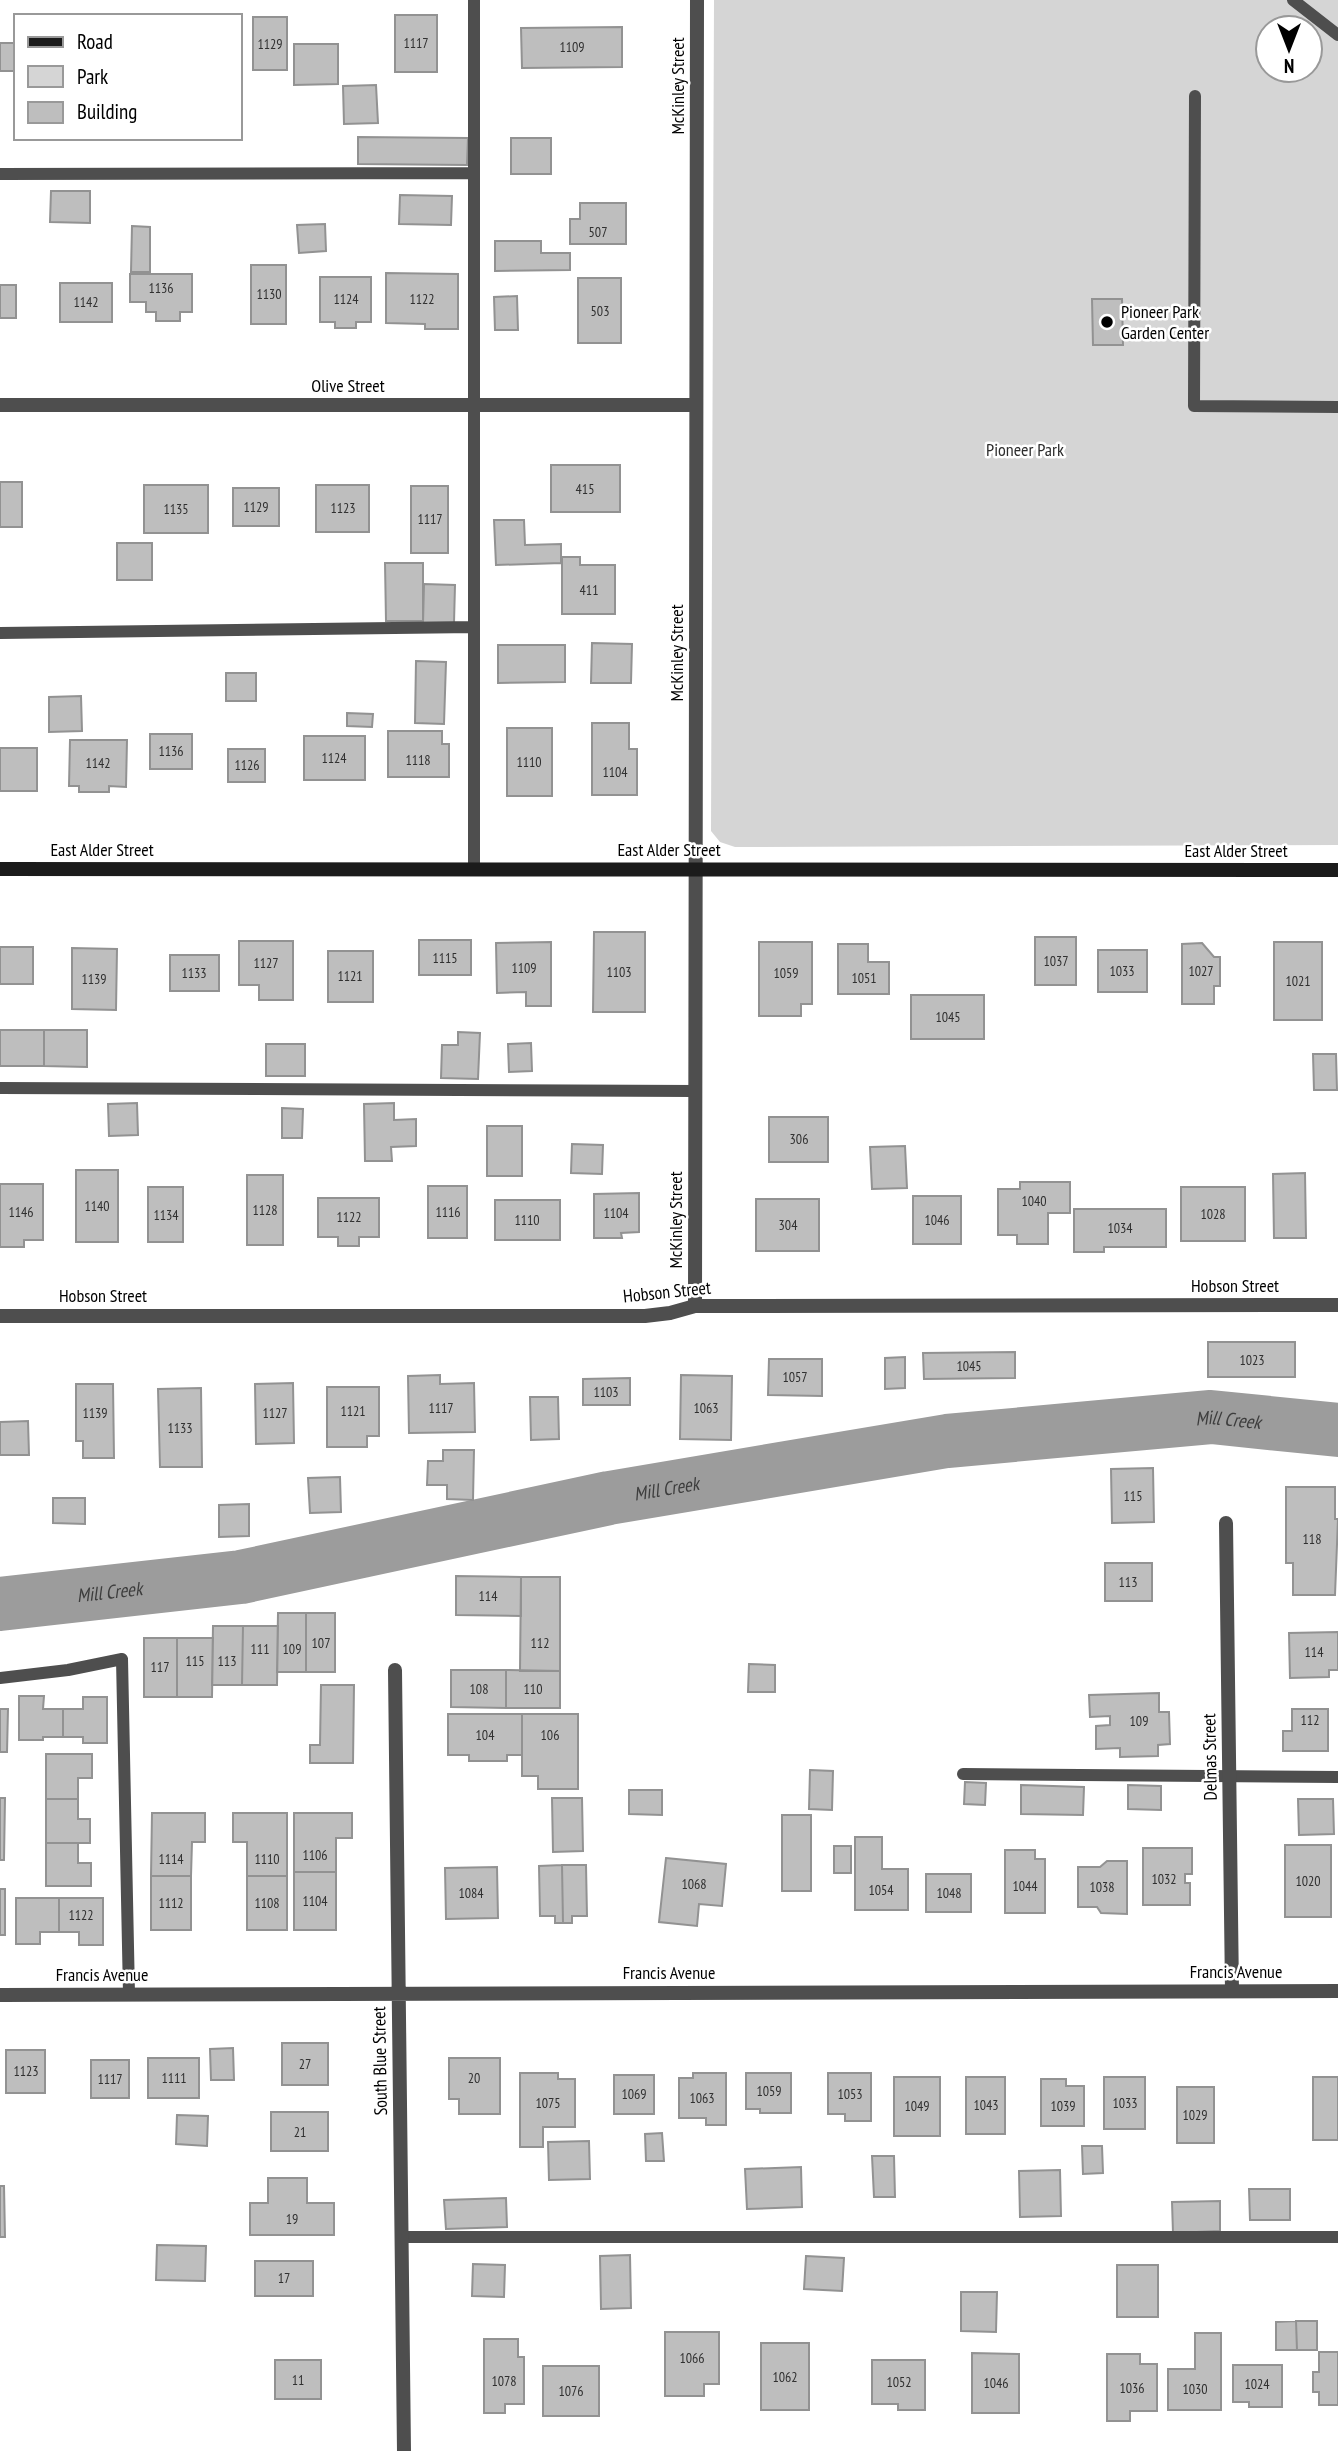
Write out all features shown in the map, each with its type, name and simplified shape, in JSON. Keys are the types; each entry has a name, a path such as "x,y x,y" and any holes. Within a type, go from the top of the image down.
{"main road":[{"name":"East Alder Street","path":"0,869 1338,870"}],"street":[{"name":"McKinley Street","path":"695,1306 697,0"},
{"name":"Olive Street","path":"0,405 696,405"},
{"name":"Hobson Street","path":"0,1316 645,1316 695,1306 1338,1305"},
{"name":"Delmas Street","path":"1226,1523 1232,1991"},
{"name":"South Blue Street","path":"395,1670 404,2451"},
{"name":"Francis Avenue","path":"0,1995 1338,1991"}],"lane":[{"path":"474,0 474,870"},
{"path":"1293,0 1338,36"},
{"path":"1195,96 1194,406 1338,407"},
{"path":"0,174 474,173"},
{"path":"0,633 474,627"},
{"path":"0,1088 695,1091"},
{"path":"0,1678 68,1670 122,1659 129,1994"},
{"path":"962,1774 1338,1777"},
{"path":"401,2236 1338,2236"}],"green space":[{"name":"Pioneer Park","path":"714,0 1338,0 1338,845 735,847 720,842 711,831"}],"building":[{"path":"395,15 437,15 437,72 395,72"},
{"path":"253,17 287,17 287,70 253,70"},
{"path":"622,27 622,67 522,68 521,28"},
{"path":"0,43 14,43 14,71 0,71"},
{"path":"294,44 338,44 338,84 294,85"},
{"path":"376,85 378,123 344,124 343,86"},
{"path":"358,137 468,138 467,165 358,164"},
{"path":"511,138 551,138 551,174 511,174"},
{"path":"51,191 90,191 90,223 50,222"},
{"path":"400,195 452,196 451,225 399,224"},
{"path":"580,203 626,203 626,244 570,244 570,219 580,219"},
{"path":"325,224 326,251 299,253 297,225"},
{"path":"132,226 150,227 150,272 131,272"},
{"path":"495,241 541,241 541,253 570,253 570,270 495,271"},
{"path":"251,265 286,265 286,324 251,324"},
{"path":"386,273 458,274 458,329 425,329 425,324 386,323"},
{"path":"130,274 192,274 192,312 180,312 180,321 156,321 156,312 146,312 146,302 130,302"},
{"path":"320,277 371,277 371,322 356,322 356,328 335,328 335,322 320,322"},
{"path":"578,278 621,278 621,343 578,343"},
{"path":"60,283 112,283 112,322 60,322"},
{"path":"0,285 16,285 16,318 0,318"},
{"path":"517,296 518,330 495,330 494,297"},
{"name":"Pioneer Park Garden Center","path":"1092,299 1122,299 1123,345 1093,345"},
{"path":"551,465 620,465 620,512 551,512"},
{"path":"0,482 22,482 22,527 0,527"},
{"path":"144,485 208,485 208,533 144,533"},
{"path":"316,485 369,485 369,532 316,532"},
{"path":"411,486 448,486 448,553 411,553"},
{"path":"233,488 279,488 279,526 233,526"},
{"path":"494,520 524,520 525,545 561,544 561,563 496,565"},
{"path":"117,543 152,543 152,580 117,580"},
{"path":"562,557 580,557 580,565 615,565 615,614 562,614"},
{"path":"385,563 423,563 423,621 386,621"},
{"path":"424,584 455,585 454,623 423,623"},
{"path":"592,643 632,644 631,683 591,683"},
{"path":"498,645 565,645 565,682 498,683"},
{"path":"416,661 446,662 444,724 415,723"},
{"path":"226,673 256,673 256,701 226,701"},
{"path":"81,696 82,731 49,732 49,697"},
{"path":"347,713 373,714 372,727 347,726"},
{"path":"592,723 629,723 629,749 637,749 637,795 592,795"},
{"path":"507,728 552,728 552,796 507,796"},
{"path":"388,731 442,731 442,744 449,744 449,777 388,777"},
{"path":"150,734 192,734 192,769 150,769"},
{"path":"304,736 365,736 365,780 304,780"},
{"path":"70,740 127,740 126,787 109,786 109,792 79,792 79,786 69,786"},
{"path":"0,748 37,748 37,791 0,791"},
{"path":"228,749 265,749 265,782 228,782"},
{"path":"594,932 645,932 645,1012 593,1012"},
{"path":"1035,937 1076,937 1076,985 1035,985"},
{"path":"419,940 471,940 471,975 419,975"},
{"path":"239,941 293,941 293,1000 259,1000 259,985 239,985"},
{"path":"551,942 551,1006 526,1006 526,992 497,993 496,943"},
{"path":"759,942 812,942 812,1004 801,1004 801,1016 759,1016"},
{"path":"1274,942 1322,942 1322,1020 1274,1020"},
{"path":"1202,943 1214,957 1220,957 1220,986 1214,986 1214,1004 1182,1004 1182,944"},
{"path":"838,944 868,944 868,962 889,962 889,994 838,994"},
{"path":"0,947 33,947 33,984 0,984"},
{"path":"72,948 117,949 116,1010 72,1009"},
{"path":"1098,950 1147,950 1147,992 1098,992"},
{"path":"328,951 373,951 373,1002 328,1002"},
{"path":"170,955 219,955 219,991 170,991"},
{"path":"911,995 984,995 984,1039 911,1039"},
{"path":"0,1030 44,1030 44,1066 0,1066"},
{"path":"44,1030 87,1030 87,1067 44,1066"},
{"path":"458,1032 480,1033 478,1079 441,1078 442,1045 458,1045"},
{"path":"531,1043 532,1071 509,1072 508,1044"},
{"path":"266,1044 305,1044 305,1076 266,1076"},
{"path":"1313,1054 1336,1054 1337,1090 1314,1090"},
{"path":"137,1103 138,1135 109,1136 108,1104"},
{"path":"394,1103 394,1120 416,1119 416,1146 391,1147 392,1161 365,1161 364,1104"},
{"path":"282,1108 303,1109 302,1138 282,1138"},
{"path":"769,1117 828,1117 828,1162 769,1162"},
{"path":"487,1126 522,1126 522,1176 487,1176"},
{"path":"572,1144 603,1145 602,1174 571,1173"},
{"path":"905,1146 907,1188 872,1189 870,1147"},
{"path":"76,1170 118,1170 118,1242 76,1242"},
{"path":"1305,1173 1306,1238 1274,1238 1273,1174"},
{"path":"247,1175 283,1175 283,1245 247,1245"},
{"path":"1020,1182 1070,1182 1070,1213 1048,1213 1048,1244 1017,1244 1017,1235 998,1235 998,1189 1020,1189"},
{"path":"0,1184 43,1184 43,1240 24,1240 24,1247 0,1247"},
{"path":"428,1186 467,1186 467,1238 428,1238"},
{"path":"148,1187 183,1187 183,1242 148,1242"},
{"path":"1181,1187 1245,1187 1245,1241 1181,1241"},
{"path":"639,1193 639,1232 621,1233 622,1238 594,1238 594,1194"},
{"path":"913,1196 961,1196 961,1244 913,1244"},
{"path":"318,1198 379,1198 379,1237 359,1237 359,1246 338,1246 338,1237 318,1237"},
{"path":"756,1199 819,1199 819,1251 756,1251"},
{"path":"495,1200 560,1200 560,1240 495,1240"},
{"path":"1074,1209 1166,1209 1166,1247 1104,1247 1104,1252 1074,1252"},
{"path":"1208,1342 1295,1342 1295,1377 1208,1377"},
{"path":"1015,1352 1015,1378 924,1379 923,1353"},
{"path":"905,1357 905,1388 885,1389 885,1358"},
{"path":"769,1359 822,1359 822,1396 768,1395"},
{"path":"440,1375 440,1384 474,1383 475,1432 409,1433 408,1376"},
{"path":"681,1375 732,1376 731,1440 680,1439"},
{"path":"630,1378 630,1405 583,1405 583,1379"},
{"path":"293,1383 294,1443 256,1444 255,1384"},
{"path":"76,1384 113,1384 114,1458 83,1458 83,1441 76,1441"},
{"path":"327,1387 379,1387 379,1436 367,1436 367,1447 327,1447"},
{"path":"201,1388 202,1467 160,1467 158,1389"},
{"path":"530,1397 558,1397 559,1439 531,1440"},
{"path":"28,1421 29,1455 0,1455 0,1422"},
{"path":"443,1450 474,1450 473,1500 447,1499 447,1485 427,1485 428,1461 443,1461"},
{"path":"1153,1468 1154,1522 1112,1523 1111,1469"},
{"path":"340,1477 341,1512 310,1513 308,1478"},
{"path":"1286,1487 1335,1487 1335,1519 1338,1519 1335,1595 1293,1595 1293,1563 1286,1563"},
{"path":"53,1498 85,1498 85,1524 53,1523"},
{"path":"249,1504 249,1536 219,1537 219,1505"},
{"path":"1105,1563 1152,1563 1152,1601 1105,1601"},
{"path":"456,1576 521,1577 521,1616 456,1615"},
{"path":"521,1577 560,1577 560,1671 520,1671"},
{"path":"278,1613 306,1613 306,1672 277,1672"},
{"path":"306,1613 335,1613 335,1672 306,1672"},
{"path":"213,1626 243,1626 242,1685 212,1685"},
{"path":"243,1626 278,1626 277,1685 242,1685"},
{"path":"1338,1632 1338,1670 1329,1670 1329,1677 1290,1678 1289,1633"},
{"path":"144,1638 177,1638 177,1697 144,1697"},
{"path":"177,1638 213,1638 212,1697 177,1697"},
{"path":"749,1664 775,1665 775,1692 748,1692"},
{"path":"451,1670 506,1670 506,1708 451,1707"},
{"path":"506,1670 560,1671 560,1708 506,1708"},
{"path":"321,1685 354,1685 353,1763 310,1763 310,1745 320,1745"},
{"path":"1159,1693 1159,1712 1169,1712 1170,1744 1158,1745 1158,1756 1120,1757 1120,1748 1096,1749 1096,1726 1110,1725 1110,1716 1090,1717 1089,1695"},
{"path":"19,1696 44,1696 43,1709 63,1709 63,1737 19,1740"},
{"path":"83,1697 107,1697 107,1743 83,1743 83,1737 63,1737 63,1709 83,1709"},
{"path":"0,1709 8,1709 7,1752 0,1752"},
{"path":"1292,1709 1328,1709 1328,1751 1283,1751 1283,1731 1292,1731"},
{"path":"448,1714 522,1714 522,1755 507,1755 507,1761 469,1761 469,1755 448,1755"},
{"path":"522,1714 578,1714 578,1789 538,1789 538,1776 522,1776"},
{"path":"46,1754 92,1754 92,1778 78,1778 78,1799 46,1799"},
{"path":"810,1770 833,1771 832,1810 809,1809"},
{"path":"965,1782 986,1783 985,1805 964,1804"},
{"path":"1021,1785 1084,1787 1083,1815 1021,1814"},
{"path":"1128,1785 1161,1786 1161,1810 1128,1809"},
{"path":"629,1790 662,1790 662,1815 629,1814"},
{"path":"0,1798 5,1798 4,1860 0,1860"},
{"path":"552,1798 582,1798 583,1851 553,1852"},
{"path":"46,1799 78,1799 78,1819 90,1819 90,1843 46,1843"},
{"path":"1298,1799 1333,1799 1334,1834 1299,1835"},
{"path":"152,1813 205,1813 205,1842 192,1842 191,1876 151,1876"},
{"path":"233,1813 287,1813 287,1876 247,1876 247,1842 233,1842"},
{"path":"294,1813 352,1813 352,1838 336,1838 336,1872 294,1872"},
{"path":"782,1815 811,1815 811,1891 782,1891"},
{"path":"855,1837 882,1837 882,1869 908,1869 908,1910 855,1910"},
{"path":"46,1843 78,1843 78,1863 91,1863 91,1886 46,1886"},
{"path":"1285,1845 1331,1845 1331,1917 1285,1917"},
{"path":"834,1846 851,1846 851,1873 834,1873"},
{"path":"1143,1848 1192,1848 1192,1874 1185,1874 1185,1883 1190,1883 1190,1905 1143,1905"},
{"path":"1005,1850 1035,1850 1035,1859 1045,1859 1045,1913 1005,1913"},
{"path":"666,1858 726,1864 722,1906 699,1904 697,1926 659,1922"},
{"path":"1107,1861 1127,1861 1127,1914 1101,1913 1097,1907 1078,1907 1078,1867 1100,1867"},
{"path":"562,1865 586,1865 587,1916 572,1916 572,1923 563,1923"},
{"path":"562,1865 563,1923 555,1923 555,1916 540,1916 539,1866"},
{"path":"497,1867 498,1918 446,1919 445,1868"},
{"path":"294,1872 336,1872 336,1930 294,1930"},
{"path":"926,1874 971,1874 971,1912 926,1912"},
{"path":"151,1876 191,1876 191,1930 151,1930"},
{"path":"247,1876 287,1876 287,1930 247,1930"},
{"path":"0,1889 5,1889 5,1935 0,1935"},
{"path":"16,1898 59,1898 59,1932 40,1932 40,1944 16,1944"},
{"path":"59,1898 103,1898 103,1945 79,1945 79,1932 59,1932"},
{"path":"282,2043 328,2043 328,2085 282,2085"},
{"path":"233,2048 234,2080 211,2080 210,2049"},
{"path":"6,2050 45,2050 45,2093 6,2093"},
{"path":"148,2058 199,2058 199,2098 148,2098"},
{"path":"449,2058 500,2058 500,2114 459,2114 459,2099 449,2099"},
{"path":"91,2060 129,2060 129,2098 91,2098"},
{"path":"520,2073 558,2073 558,2079 575,2079 575,2127 543,2127 543,2147 520,2147"},
{"path":"693,2073 726,2073 726,2125 706,2125 706,2118 679,2118 679,2078 693,2078"},
{"path":"746,2073 791,2073 791,2113 760,2113 760,2109 746,2109"},
{"path":"828,2073 871,2073 871,2121 845,2121 845,2114 828,2114"},
{"path":"614,2075 654,2075 654,2114 614,2114"},
{"path":"894,2077 940,2077 940,2136 894,2136"},
{"path":"966,2077 1005,2077 1005,2134 966,2134"},
{"path":"1104,2077 1145,2077 1145,2129 1104,2129"},
{"path":"1313,2077 1338,2077 1338,2140 1313,2140"},
{"path":"1041,2079 1066,2079 1066,2086 1084,2086 1084,2126 1041,2126"},
{"path":"1177,2087 1214,2087 1214,2143 1177,2143"},
{"path":"271,2112 328,2112 328,2151 271,2151"},
{"path":"177,2115 208,2116 207,2146 176,2144"},
{"path":"662,2133 664,2161 646,2161 645,2134"},
{"path":"589,2141 590,2179 549,2180 548,2142"},
{"path":"1082,2146 1102,2146 1103,2173 1083,2174"},
{"path":"872,2156 894,2156 895,2197 874,2197"},
{"path":"801,2167 802,2207 747,2209 745,2169"},
{"path":"1060,2170 1061,2216 1020,2217 1019,2171"},
{"path":"268,2178 307,2178 307,2203 334,2203 334,2235 250,2235 250,2203 268,2203"},
{"path":"0,2186 4,2186 5,2237 0,2237"},
{"path":"1249,2189 1290,2189 1290,2220 1250,2220"},
{"path":"506,2198 507,2227 446,2229 444,2200"},
{"path":"1220,2201 1220,2231 1173,2233 1172,2202"},
{"path":"157,2245 206,2246 205,2281 156,2280"},
{"path":"630,2255 631,2308 601,2309 600,2256"},
{"path":"806,2256 844,2258 842,2291 804,2289"},
{"path":"255,2261 313,2261 313,2296 255,2296"},
{"path":"473,2264 505,2265 504,2297 472,2296"},
{"path":"1117,2265 1158,2265 1158,2317 1117,2317"},
{"path":"961,2292 997,2292 996,2332 961,2331"},
{"path":"1296,2321 1317,2321 1317,2350 1297,2350"},
{"path":"1296,2321 1297,2350 1276,2350 1276,2322"},
{"path":"665,2332 719,2332 719,2384 704,2384 704,2396 665,2396"},
{"path":"1195,2333 1221,2333 1221,2410 1168,2410 1168,2369 1195,2369"},
{"path":"484,2339 518,2339 518,2357 524,2357 524,2404 505,2404 505,2413 484,2413"},
{"path":"761,2343 809,2343 809,2410 761,2410"},
{"path":"1319,2352 1338,2352 1338,2405 1319,2405 1319,2392 1313,2392 1313,2372 1319,2372"},
{"path":"972,2353 1019,2354 1019,2413 972,2413"},
{"path":"1107,2354 1140,2354 1140,2364 1157,2364 1157,2411 1130,2411 1130,2421 1107,2421"},
{"path":"275,2360 321,2360 321,2399 275,2399"},
{"path":"872,2360 925,2360 925,2410 898,2410 898,2404 872,2404"},
{"path":"1233,2365 1282,2365 1282,2407 1249,2407 1249,2402 1233,2402"},
{"path":"543,2366 599,2366 599,2416 543,2416"}],"waterway":[{"name":"Mill Creek","path":"0,1604 241,1577 609,1498 947,1441 1211,1417 1338,1430"}],"place":[{"name":"Pioneer Park Garden Center","path":"1107,322"}]}
